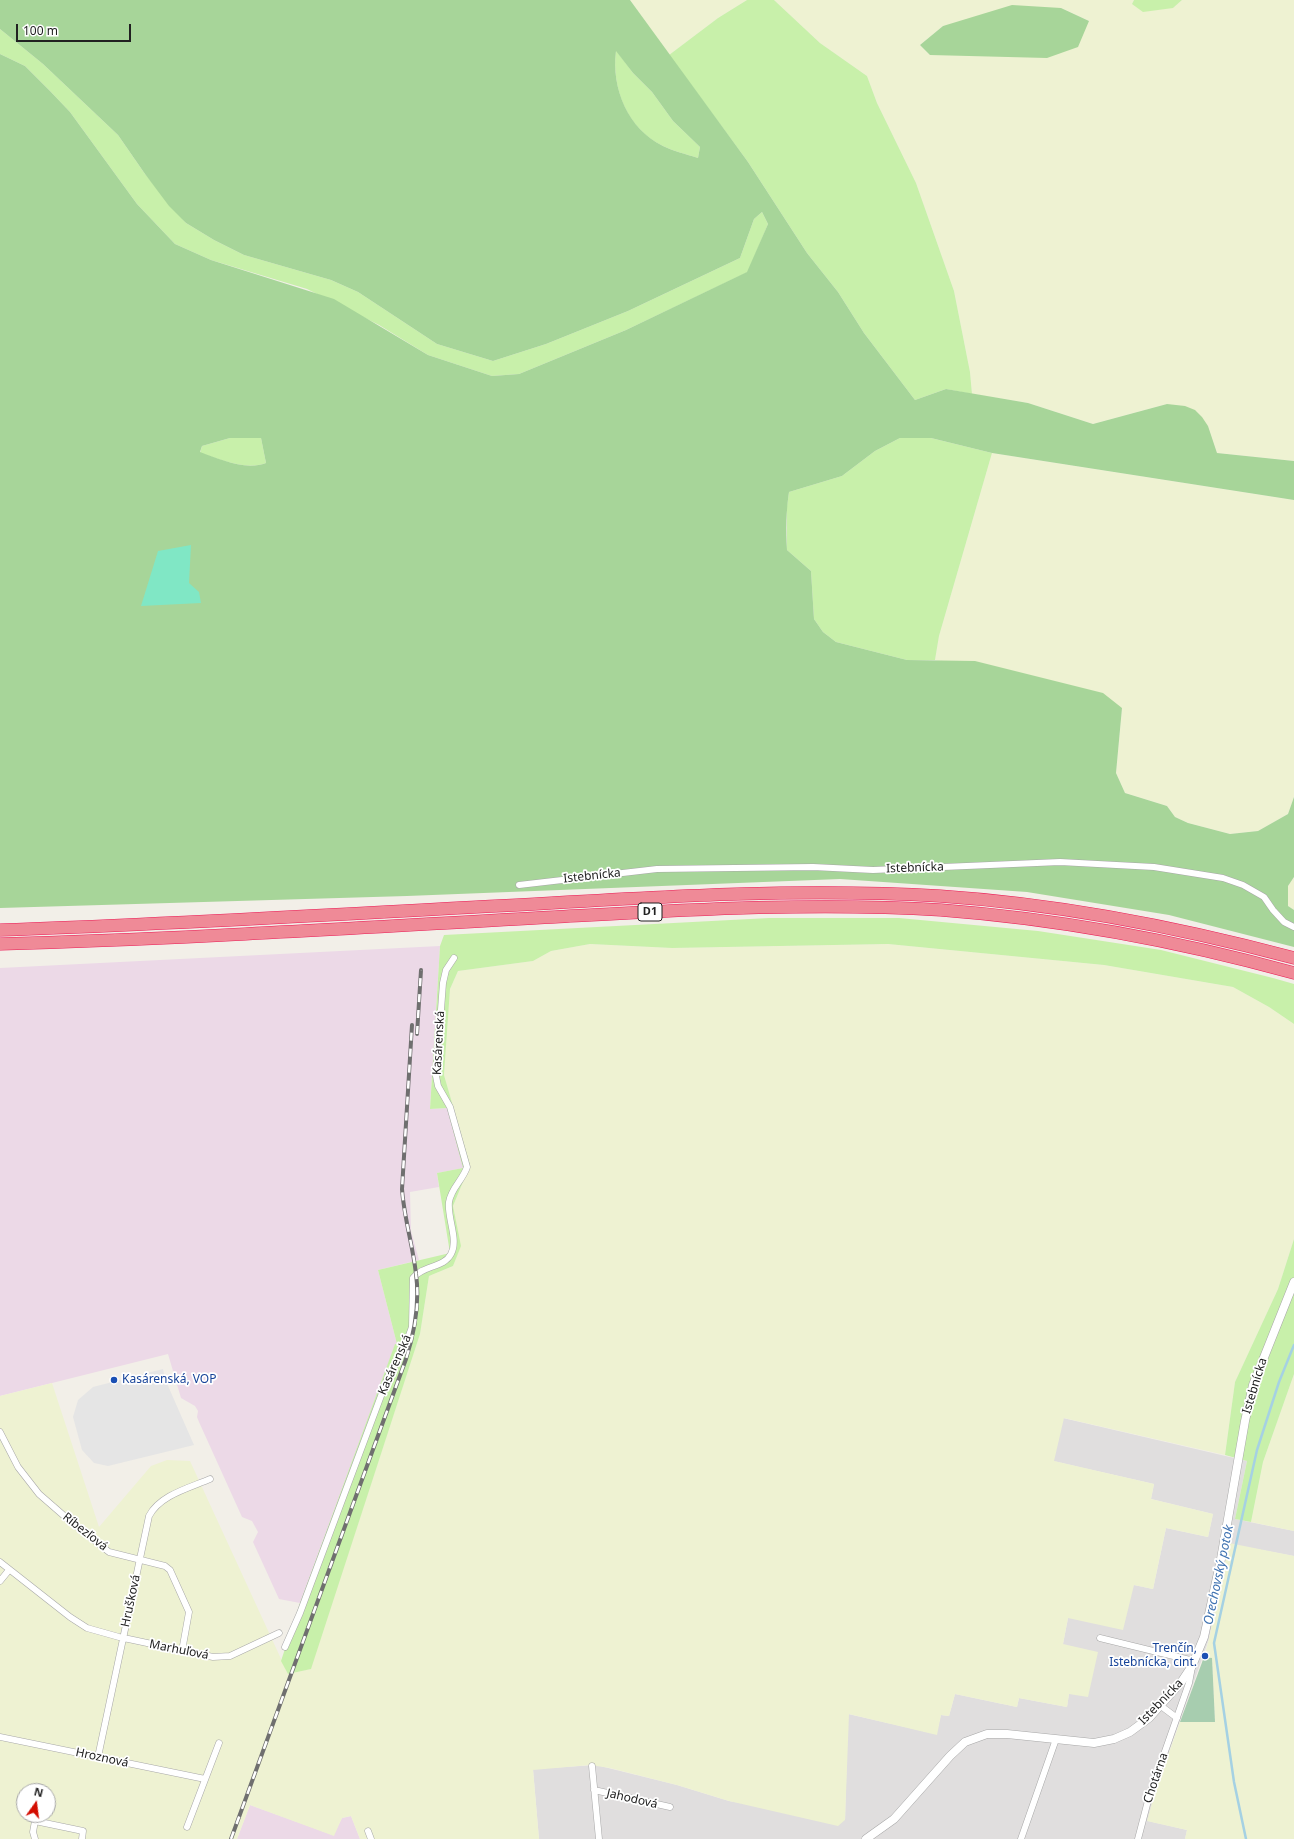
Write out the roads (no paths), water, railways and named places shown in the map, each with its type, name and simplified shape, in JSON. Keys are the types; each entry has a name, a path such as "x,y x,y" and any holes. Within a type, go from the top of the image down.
{"highway":[{"name":"D1","path":"0,930 137,925 688,896 820,892 942,897 1065,909 1186,931 1294,958"},
{"name":"D1","path":"0,944 137,939 699,910 820,906 872,907 941,910 1060,923 1182,945 1294,973"}],"street":[{"name":"Istebnícka","path":"519,885 657,869 813,867 873,870 1060,862 1154,867 1222,878 1243,885 1264,897 1284,922 1294,927"},
{"name":"Kasárenská","path":"285,1647 300,1613 388,1376 408,1340 412,1327 413,1278 416,1274 431,1266 445,1262 452,1254 454,1245 449,1212 449,1201 467,1167 450,1107 438,1086 436,1076 443,982 446,970 454,958"},
{"name":"Istebnícka","path":"866,1839 894,1819 950,1756 966,1742 987,1734 1008,1734 1094,1743 1114,1739 1135,1729 1161,1706 1182,1681 1193,1664 1204,1637 1213,1599 1248,1403 1253,1385 1294,1282"},
{"name":"Ríbezľová","path":"0,1432 18,1467 39,1494 109,1552 139,1561 165,1566 170,1570 189,1612 182,1651"},
{"name":"Hrušková","path":"98,1757 149,1516 154,1507 161,1501 210,1479"},
{"name":"Marhuľová","path":"0,1562 70,1617 87,1628 123,1639 213,1657 230,1656 279,1633"},
{"path":"0,1581 9,1570"},
{"path":"1100,1638 1193,1664"},
{"name":"Chotárna","path":"1138,1839 1149,1797 1189,1683 1193,1664"},
{"path":"1161,1706 1177,1718"},
{"name":"Hroznová","path":"0,1737 205,1779"},
{"path":"1021,1839 1056,1739"},
{"path":"187,1827 219,1743"},
{"name":"Jahodová","path":"592,1766 599,1839"},
{"name":"Jahodová","path":"594,1790 670,1807"},
{"path":"35,1839 33,1832 35,1821 83,1831 82,1839"},
{"path":"368,1831 371,1839"}],"waterway":[{"name":"Orechovský potok","path":"1246,1839 1234,1782 1214,1643 1257,1450 1279,1382 1294,1345"}],"railway":[{"path":"417,1034 421,970"},
{"path":"231,1839 406,1359 412,1338 417,1307 417,1285 415,1263 402,1189 412,1025"}],"place":[{"name":"Kasárenská, VOP","path":"114,1380"},
{"name":"Trenčín, Istebnícka, cint.","path":"1205,1656"}]}
